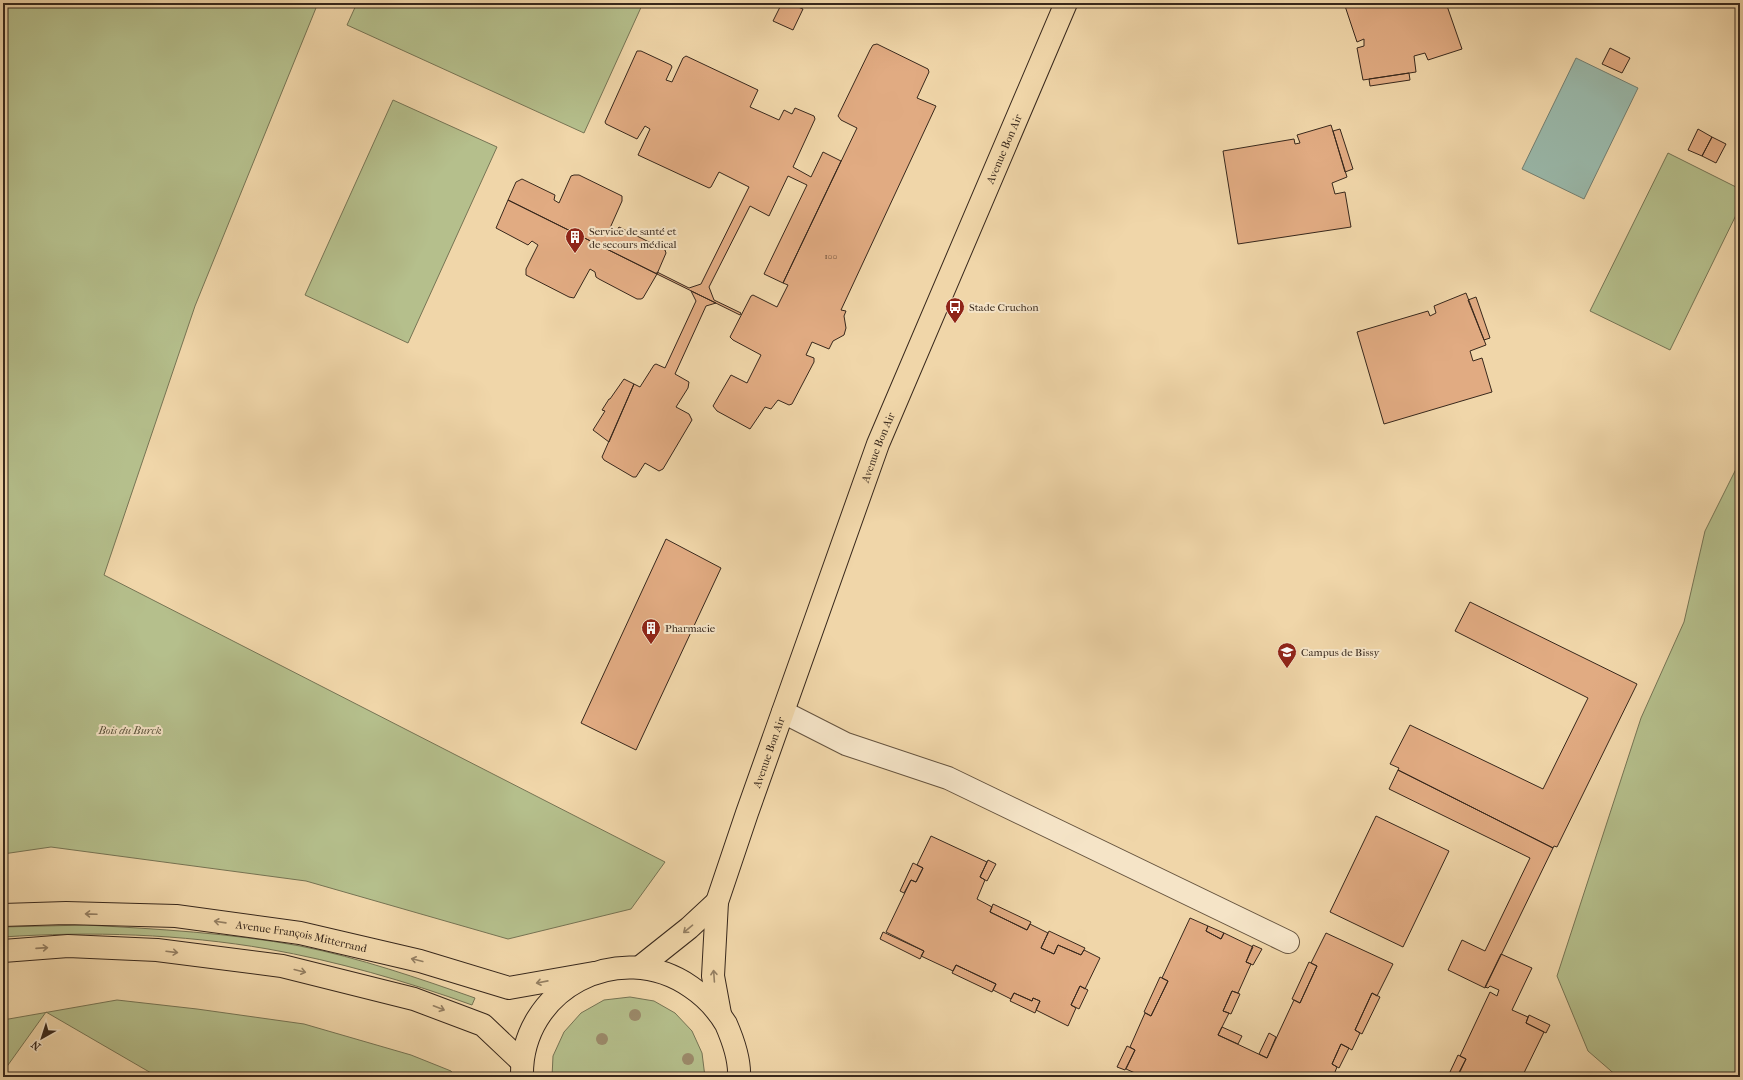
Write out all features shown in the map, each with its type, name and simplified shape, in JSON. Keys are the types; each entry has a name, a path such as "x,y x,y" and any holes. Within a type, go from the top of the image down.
{"main road":[{"name":"Avenue Bon Air","path":"720,1014 713,976 717,902 782,712 878,444 1066,3"},
{"name":"Avenue Bon Air","path":"640,967 689,928 717,902"},
{"name":"Avenue François Mitterrand","path":"3,915 66,913 176,916 300,933 420,961 509,988 594,973"},
{"path":"3,951 68,946 157,950 282,966 414,999 483,1026 522,1069"},
{"path":"522,1069 529,1033 545,1007 567,986 594,973 623,967 640,967 652,969 680,979 703,995 720,1014 732,1037 739,1077"}],"lane":[{"path":"782,712 846,744 948,778 1288,942"}],"green space":[{"name":"Bois du Burck","path":"3,3 318,3 195,306 104,575 665,862 631,909 508,939 306,881 51,847 3,854"},
{"path":"357,3 643,3 584,133 347,25"},
{"path":"393,100 497,147 408,343 305,295"},
{"path":"1668,153 1740,189 1740,207 1670,350 1590,311"},
{"path":"1740,461 1740,1077 1618,1077 1588,1051 1557,976 1641,718 1684,622 1705,531"},
{"path":"86,925 221,935 300,946 367,962 475,998 472,1005 396,980 319,959 235,944 169,937 103,934 3,937 3,927"},
{"path":"630,997 654,1001 675,1013 692,1031 702,1053 705,1077 552,1077 553,1056 564,1032 581,1013 604,1000"},
{"path":"117,1000 197,1009 304,1024 411,1055 451,1071 455,1077 158,1077 47,1012"},
{"path":"46,1013 3,1072 3,1020"}],"shaded area":[{"path":"1576,58 1638,88 1584,199 1522,169"}],"building":[{"path":"782,3 788,3 803,9 793,30 773,21"},
{"path":"1344,3 1446,3 1462,49 1428,60 1425,53 1414,56 1416,72 1363,80 1357,48 1364,46 1364,39 1357,42"},
{"path":"877,44 928,69 929,72 917,98 936,106 841,310 846,311 844,316 846,328 844,335 833,341 829,349 812,342 806,355 814,358 814,362 792,404 789,405 778,400 771,409 765,407 750,429 717,411 713,406 731,375 747,383 761,355 730,337 751,296 753,295 777,307 788,285 783,283 857,128 841,120 838,116 870,50 873,45"},
{"path":"1610,48 1630,58 1622,73 1602,64"},
{"path":"637,51 641,51 671,65 672,67 666,80 672,82 683,58 686,56 758,90 750,107 779,120 784,110 792,114 795,108 814,116 815,119 793,167 811,177 823,152 841,161 783,283 764,274 807,185 788,176 769,216 750,206 709,287 714,300 741,313 740,315 657,274 657,272 689,288 701,284 749,187 719,172 709,188 638,155 650,129 645,126 637,139 606,124 605,122"},
{"path":"1409,73 1410,80 1370,86 1369,79"},
{"path":"1331,125 1347,177 1332,183 1335,194 1345,192 1351,227 1238,244 1223,151 1294,139 1295,144 1300,143 1297,135"},
{"path":"1340,129 1353,169 1345,172 1333,131"},
{"path":"1698,129 1712,137 1702,156 1688,150"},
{"path":"1712,137 1726,144 1716,163 1702,156"},
{"path":"579,175 622,196 622,201 610,228 616,231 619,227 665,250 666,253 657,274 508,200 516,182 522,179 555,195 554,200 559,203 571,176"},
{"name":"Service de santé et de secours médical","path":"508,200 657,274 643,298 637,299 599,279 596,277 595,272 590,269 574,298 569,297 526,275 526,269 538,245 532,241 528,245 496,228"},
{"path":"691,291 716,303 706,306 675,374 689,382 688,388 676,407 689,414 692,420 663,469 659,471 645,463 636,477 633,477 604,460 602,457 634,384 640,387 654,365 656,364 665,368 696,301"},
{"path":"1466,293 1486,345 1470,351 1473,361 1482,358 1492,392 1384,424 1357,332 1428,311 1430,316 1436,313 1434,306"},
{"path":"1476,297 1490,338 1484,340 1468,300"},
{"path":"624,379 634,384 609,442 593,430 605,411 602,410"},
{"name":"Pharmacie","path":"666,539 721,568 636,750 581,723"},
{"path":"1470,602 1637,684 1557,847 1554,846 1553,848 1398,770 1399,768 1390,764 1410,725 1543,789 1588,698 1455,631"},
{"path":"1398,770 1553,848 1485,988 1448,970 1462,940 1485,951 1530,858 1389,789"},
{"path":"1376,816 1449,851 1403,947 1330,912"},
{"path":"931,836 987,862 980,877 985,880 977,899 992,907 990,912 1027,930 1030,924 1048,933 1041,948 1054,954 1058,945 1081,955 1084,950 1100,958 1085,989 1080,986 1071,1005 1076,1008 1068,1026 1036,1010 1040,1001 1033,998 1032,1001 1014,993 1011,999 993,990 996,984 956,965 953,971 921,956 924,951 886,932 911,880 916,882 923,868 917,865"},
{"path":"988,860 996,864 987,881 980,877"},
{"path":"913,863 923,868 916,882 911,880 904,893 900,891"},
{"path":"993,904 1031,922 1027,930 990,912"},
{"path":"1190,918 1208,926 1206,931 1221,939 1224,933 1253,947 1246,962 1251,964 1238,993 1232,991 1223,1011 1229,1013 1218,1035 1267,1058 1294,1000 1300,1003 1317,966 1311,963 1326,933 1393,964 1377,996 1372,993 1355,1030 1360,1033 1352,1050 1341,1044 1332,1064 1337,1067 1333,1077 1144,1077 1126,1069 1135,1050 1130,1047 1145,1013 1151,1016 1168,981 1162,978"},
{"path":"1208,926 1224,933 1221,939 1206,931"},
{"path":"1049,931 1085,948 1081,955 1058,945 1054,954 1041,948"},
{"path":"883,932 924,951 920,959 880,939"},
{"path":"1253,945 1262,949 1253,965 1246,962"},
{"path":"1501,954 1532,968 1512,1010 1528,1017 1526,1023 1544,1032 1522,1077 1465,1077 1459,1074 1466,1059 1460,1056 1490,992 1497,996 1499,990 1490,986 1488,988 1485,987"},
{"path":"1309,962 1317,966 1300,1003 1292,999"},
{"path":"956,965 996,984 992,992 952,973"},
{"path":"1160,977 1168,981 1151,1016 1144,1012"},
{"path":"1080,986 1088,990 1079,1009 1071,1005"},
{"path":"1232,991 1240,994 1231,1014 1223,1011"},
{"path":"1014,993 1032,1001 1033,998 1040,1001 1035,1013 1010,1001"},
{"path":"1372,993 1380,997 1362,1034 1355,1030"},
{"path":"1529,1015 1550,1025 1546,1033 1526,1023"},
{"path":"1222,1027 1242,1036 1238,1044 1218,1035"},
{"path":"1269,1033 1276,1037 1267,1058 1259,1054"},
{"path":"1341,1044 1349,1048 1339,1068 1332,1064"},
{"path":"1127,1046 1135,1050 1125,1070 1117,1067"},
{"path":"1458,1055 1466,1059 1457,1076 1450,1072"}],"place":[{"name":"Service de santé et de secours médical","path":"575,254"},
{"name":"Stade Cruchon","path":"955,324"},
{"name":"Pharmacie","path":"651,645"},
{"name":"Campus de Bissy","path":"1287,669"}]}
